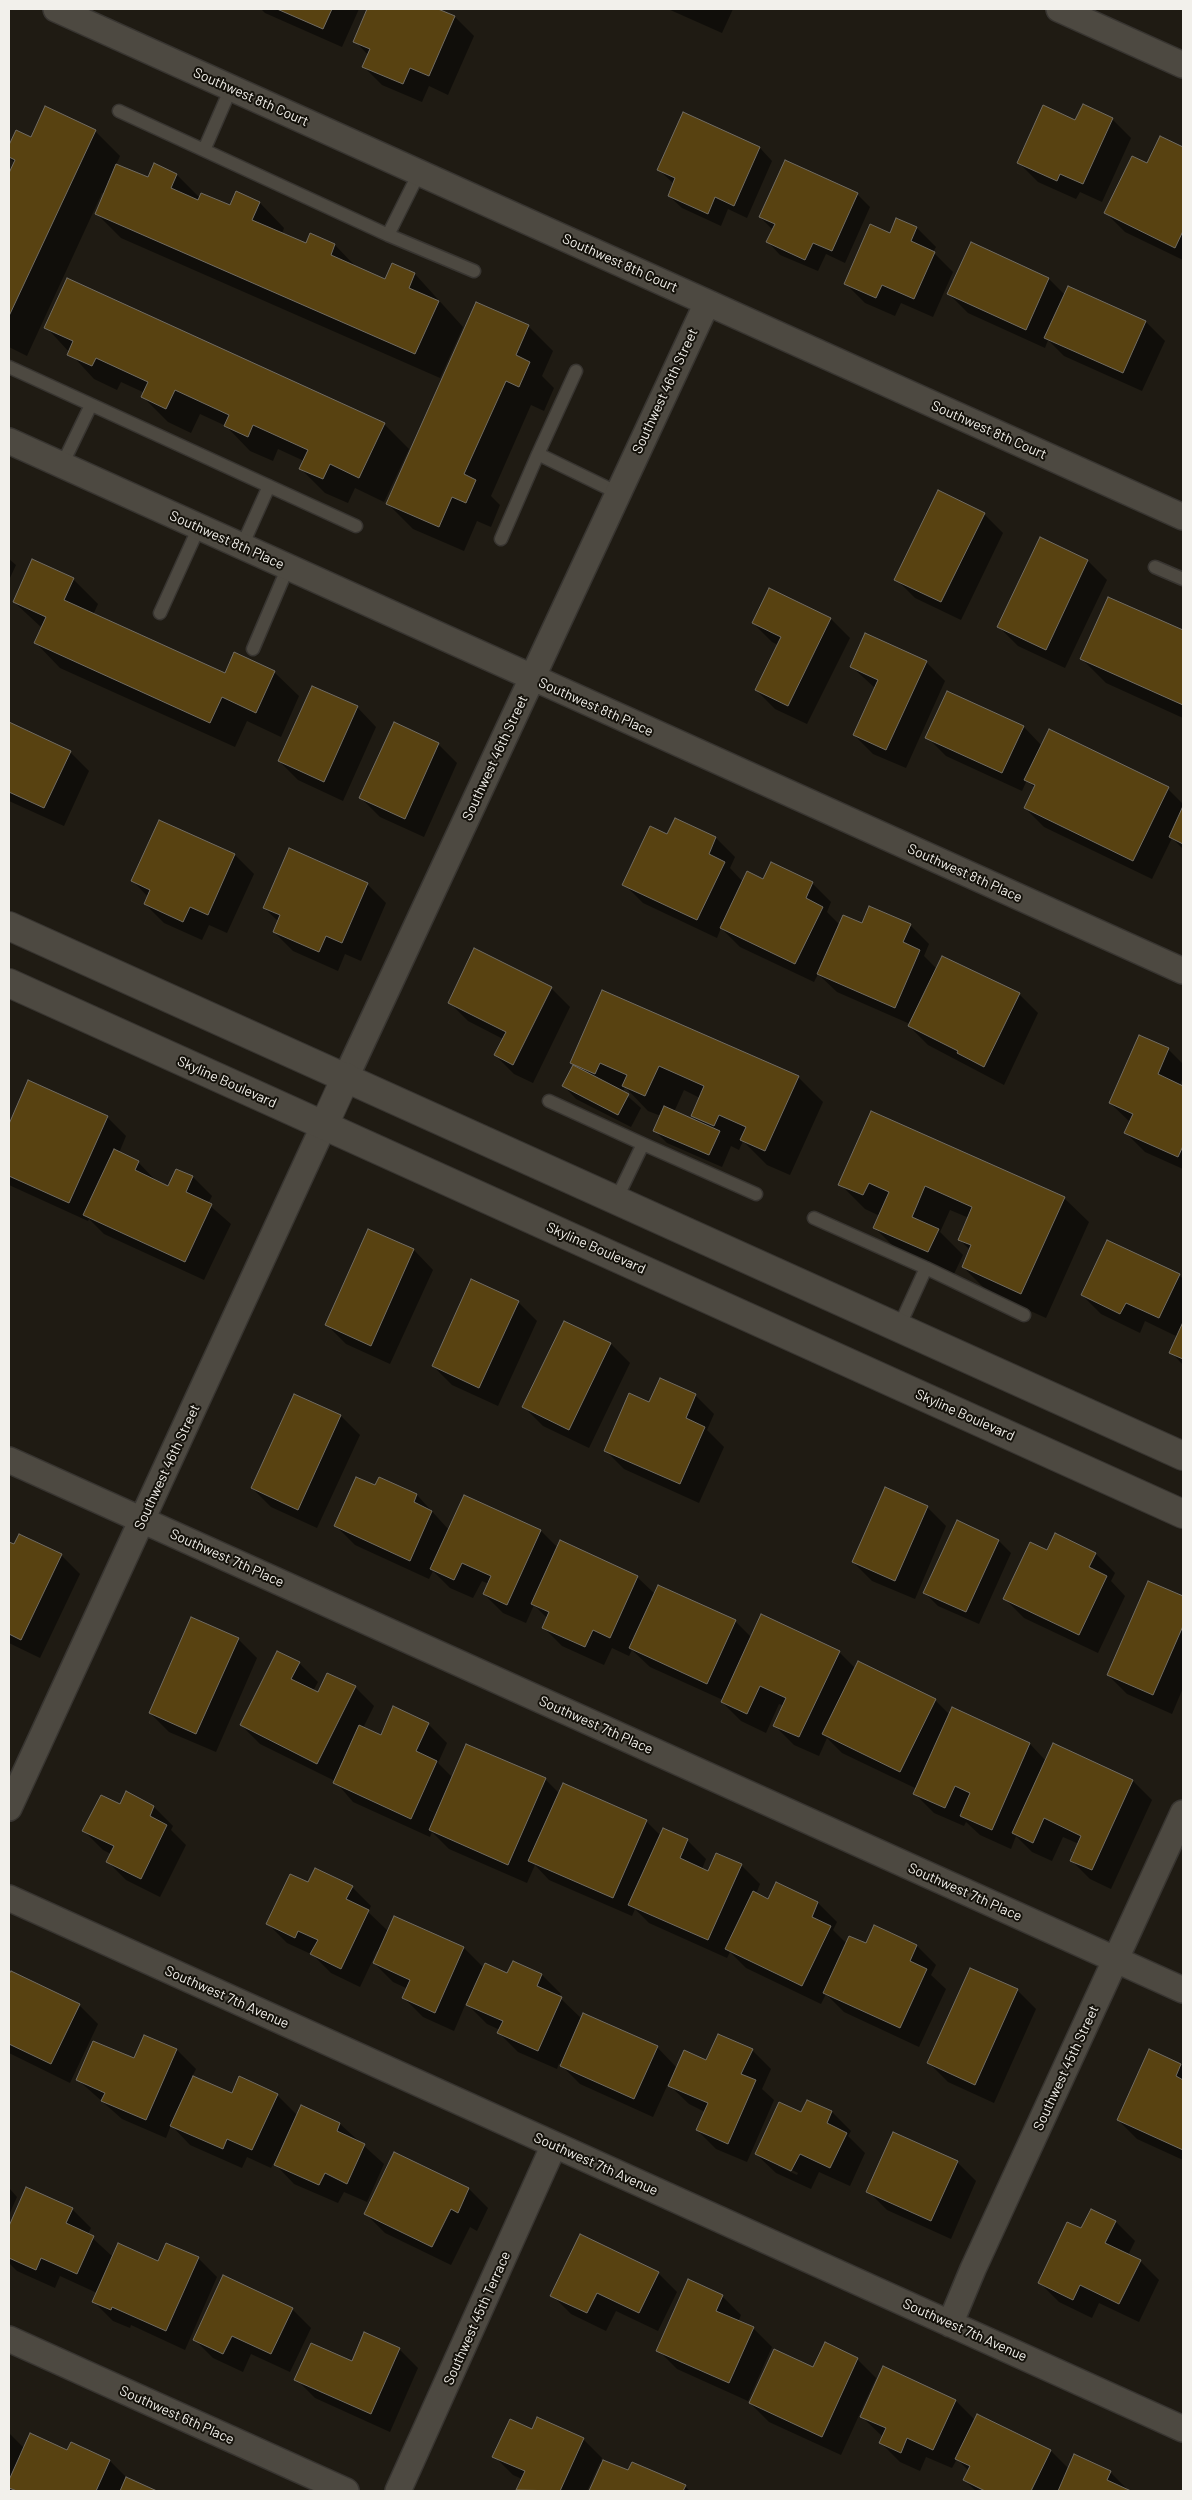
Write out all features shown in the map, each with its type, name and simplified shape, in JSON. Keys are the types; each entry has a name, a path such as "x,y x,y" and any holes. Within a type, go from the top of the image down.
{"street":[{"name":"Southwest 8th Court","path":"56,9 1183,517"},
{"path":"1059,9 1183,64"},
{"name":"Southwest 46th Street","path":"346,1078 707,303"},
{"name":"Southwest 8th Place","path":"9,441 1183,971"},
{"path":"9,926 1183,1456"},
{"name":"Skyline Boulevard","path":"9,983 1183,1514"},
{"path":"324,1125 346,1078"},
{"name":"Southwest 46th Street","path":"9,1808 324,1125"},
{"name":"Southwest 7th Place","path":"9,1460 1183,1990"},
{"name":"Southwest 45th Street","path":"950,2324 973,2269 1183,1813"},
{"name":"Southwest 7th Avenue","path":"9,1898 1183,2429"},
{"name":"Southwest 45th Terrace","path":"398,2491 554,2145"},
{"name":"Southwest 6th Place","path":"9,2339 346,2491"}],"lane":[{"path":"204,150 232,88"},
{"path":"119,111 388,235 474,271"},
{"path":"388,235 419,173"},
{"path":"9,367 356,526"},
{"path":"501,539 576,371"},
{"path":"62,465 91,405"},
{"path":"538,454 618,493"},
{"path":"242,546 269,486"},
{"path":"160,613 200,527"},
{"path":"1155,566 1183,579"},
{"path":"252,648 288,567"},
{"path":"549,1100 756,1194"},
{"path":"616,1200 643,1144"},
{"path":"814,1218 926,1268 1024,1315"},
{"path":"899,1327 926,1268"}],"building":[{"path":"277,9 332,9 323,29"},
{"path":"367,9 438,9 455,16 429,76 410,68 403,84 362,67 370,49 353,42"},
{"path":"1083,104 1113,118 1083,184 1060,174 1057,181 1017,163 1043,105 1075,120"},
{"path":"45,106 96,130 9,316 9,173 15,160 9,157 9,145 16,130 31,137"},
{"path":"683,112 760,147 734,206 715,197 708,214 668,196 675,178 657,170"},
{"path":"1160,136 1183,147 1183,231 1175,248 1104,213 1132,156 1147,163"},
{"path":"785,160 858,193 832,251 813,243 805,260 766,242 775,224 759,217"},
{"path":"154,163 177,174 171,188 198,200 201,193 230,205 236,191 260,202 252,220 306,243 310,233 335,244 331,255 385,279 392,263 415,273 409,288 439,301 415,354 95,214 116,164 148,177"},
{"path":"896,218 917,227 911,241 935,252 914,299 882,285 876,298 844,284 870,224 890,233"},
{"path":"971,242 1049,278 1026,330 947,294"},
{"path":"67,278 385,423 359,478 330,464 323,479 299,469 308,450 253,425 248,437 224,426 229,415 175,390 166,409 141,397 148,382 96,358 92,366 67,355 73,341 44,328"},
{"path":"1068,286 1146,321 1123,373 1044,338"},
{"path":"476,302 529,325 516,355 530,362 519,387 506,381 464,474 476,480 466,503 452,497 439,527 386,504"},
{"path":"938,490 985,513 941,602 894,580"},
{"path":"1040,537 1088,560 1046,650 997,627"},
{"path":"32,559 74,578 64,600 225,673 234,652 275,671 256,713 222,697 210,723 34,643 46,617 13,602"},
{"path":"769,588 831,618 788,706 755,690 781,637 752,623"},
{"path":"1108,597 1183,630 1183,705 1080,659"},
{"path":"865,633 927,661 886,750 853,735 878,680 850,667"},
{"path":"312,686 358,706 324,782 278,761"},
{"path":"947,691 1024,726 1002,773 925,738"},
{"path":"9,722 71,751 44,808 9,792"},
{"path":"394,722 439,743 405,819 359,798"},
{"path":"1049,729 1169,787 1133,861 1024,808 1035,785 1024,780"},
{"path":"1183,806 1183,844 1169,837"},
{"path":"675,818 716,837 709,854 725,862 697,920 622,885 650,826 667,834"},
{"path":"159,820 235,854 208,915 190,907 183,922 144,904 150,890 131,881"},
{"path":"289,848 368,883 342,943 326,936 319,952 273,932 280,915 263,908"},
{"path":"771,862 813,882 806,898 823,907 795,964 720,928 747,871 763,879"},
{"path":"869,906 911,924 903,942 920,950 895,1008 817,974 843,915 862,923"},
{"path":"474,948 552,987 513,1065 494,1055 506,1032 448,1003"},
{"path":"942,956 1020,993 984,1067 957,1053 958,1051 908,1026"},
{"path":"602,990 799,1076 765,1151 740,1140 746,1127 719,1115 714,1126 691,1116 704,1086 659,1066 645,1096 622,1086 627,1075 600,1063 595,1074 570,1063"},
{"path":"1139,1035 1169,1048 1158,1074 1183,1086 1183,1146 1178,1157 1124,1133 1133,1114 1109,1103"},
{"path":"573,1065 629,1094 618,1115 562,1086"},
{"path":"28,1080 108,1116 69,1203 9,1176 9,1124"},
{"path":"664,1106 720,1131 709,1155 653,1131"},
{"path":"871,1111 1065,1197 1021,1294 962,1267 971,1245 958,1240 972,1207 925,1186 912,1217 939,1229 928,1252 873,1228 889,1192 869,1183 863,1195 838,1185"},
{"path":"114,1149 139,1161 135,1170 168,1186 176,1169 193,1176 186,1192 212,1204 185,1262 83,1215"},
{"path":"368,1229 414,1249 371,1346 325,1325"},
{"path":"1107,1240 1180,1274 1159,1318 1126,1303 1120,1314 1081,1295"},
{"path":"471,1279 519,1301 479,1388 432,1366"},
{"path":"564,1321 611,1343 569,1430 522,1407"},
{"path":"1183,1322 1183,1359 1169,1353"},
{"path":"660,1378 696,1394 686,1418 705,1427 680,1484 604,1451 629,1393 649,1402"},
{"path":"294,1394 341,1415 298,1510 251,1488"},
{"path":"356,1477 375,1485 379,1477 417,1494 414,1502 432,1511 410,1561 334,1526"},
{"path":"885,1487 928,1506 895,1581 852,1562"},
{"path":"464,1495 541,1530 507,1605 483,1594 491,1576 462,1563 454,1580 430,1569"},
{"path":"957,1520 999,1540 966,1612 923,1593"},
{"path":"1055,1533 1096,1553 1089,1567 1107,1576 1079,1635 1003,1599 1030,1542 1047,1550"},
{"path":"19,1534 62,1554 21,1640 9,1634 9,1542 14,1544"},
{"path":"560,1540 638,1576 610,1638 593,1630 585,1647 542,1628 549,1612 531,1604"},
{"path":"1148,1581 1183,1596 1183,1626 1153,1695 1107,1675"},
{"path":"658,1585 736,1620 707,1684 629,1648"},
{"path":"761,1614 840,1651 799,1737 773,1726 786,1698 760,1686 747,1714 721,1702"},
{"path":"191,1617 239,1638 196,1734 149,1713"},
{"path":"277,1651 300,1662 291,1679 318,1692 327,1673 356,1686 317,1764 240,1725"},
{"path":"858,1661 936,1699 900,1772 822,1734"},
{"path":"393,1706 429,1723 416,1751 437,1761 411,1819 333,1783 359,1725 381,1735"},
{"path":"952,1707 1030,1743 992,1830 960,1816 970,1793 955,1786 945,1808 913,1794"},
{"path":"1053,1743 1133,1780 1092,1870 1070,1861 1081,1836 1044,1818 1033,1843 1012,1833"},
{"path":"466,1744 546,1778 508,1865 429,1830"},
{"path":"563,1783 647,1820 613,1898 528,1861"},
{"path":"126,1791 154,1806 150,1816 167,1825 141,1879 106,1862 114,1846 82,1831 101,1795 120,1804"},
{"path":"663,1828 688,1839 680,1858 708,1871 716,1853 742,1864 708,1940 628,1905"},
{"path":"315,1868 353,1886 346,1899 369,1910 341,1969 310,1954 318,1940 298,1931 295,1938 266,1924 290,1874 308,1882"},
{"path":"776,1882 818,1902 812,1917 831,1926 802,1986 725,1949 753,1891 768,1899"},
{"path":"394,1916 464,1947 435,2013 402,1998 410,1980 373,1963"},
{"path":"874,1925 917,1945 910,1961 927,1969 900,2028 823,1993 849,1936 866,1943"},
{"path":"513,1961 542,1974 537,1986 562,1997 538,2051 497,2033 503,2021 466,2005 485,1963 507,1973"},
{"path":"970,1968 1018,1989 975,2085 927,2063"},
{"path":"11,1971 80,2004 51,2064 9,2044 9,1974"},
{"path":"583,2013 658,2046 634,2099 560,2066"},
{"path":"718,2034 753,2049 741,2074 756,2080 728,2144 696,2130 708,2103 668,2086 684,2050 706,2060"},
{"path":"144,2035 177,2049 146,2120 101,2101 105,2093 76,2080 93,2041 134,2058"},
{"path":"1149,2049 1181,2064 1176,2076 1183,2080 1183,2150 1117,2120"},
{"path":"193,2076 232,2093 239,2076 278,2094 252,2150 227,2139 223,2149 170,2126"},
{"path":"807,2100 832,2111 827,2123 847,2133 830,2168 800,2154 791,2171 755,2154 779,2102 801,2112"},
{"path":"301,2105 340,2123 337,2131 365,2144 347,2184 325,2173 319,2185 274,2165"},
{"path":"893,2132 958,2161 931,2221 866,2192"},
{"path":"394,2152 469,2188 458,2213 451,2209 432,2247 364,2214"},
{"path":"26,2187 73,2208 66,2223 94,2236 77,2274 41,2258 36,2270 9,2258 9,2226"},
{"path":"1091,2209 1116,2221 1105,2243 1141,2260 1119,2304 1080,2285 1073,2300 1038,2283 1067,2222 1081,2228"},
{"path":"580,2234 659,2272 639,2313 597,2293 587,2313 550,2296"},
{"path":"118,2243 158,2261 166,2243 199,2257 166,2331 112,2307 111,2310 92,2302"},
{"path":"223,2275 293,2308 271,2354 232,2336 223,2354 193,2340"},
{"path":"688,2279 723,2295 716,2311 754,2327 729,2383 656,2351"},
{"path":"364,2332 400,2348 371,2414 294,2380 311,2343 352,2361"},
{"path":"825,2342 858,2358 822,2437 749,2403 774,2349 813,2367"},
{"path":"883,2366 956,2400 933,2450 907,2438 901,2453 879,2443 886,2428 860,2417"},
{"path":"977,2414 1051,2450 1031,2491 985,2491 963,2480 970,2466 955,2459"},
{"path":"537,2417 584,2438 560,2491 516,2490 525,2471 492,2457 510,2419 532,2429"},
{"path":"30,2433 67,2450 71,2442 110,2460 96,2491 17,2491 9,2488 9,2480"},
{"path":"1074,2454 1111,2471 1107,2480 1131,2491 1058,2491"},
{"path":"603,2460 628,2470 632,2462 686,2485 683,2491 589,2491"},
{"path":"126,2477 157,2491 120,2491"}]}
